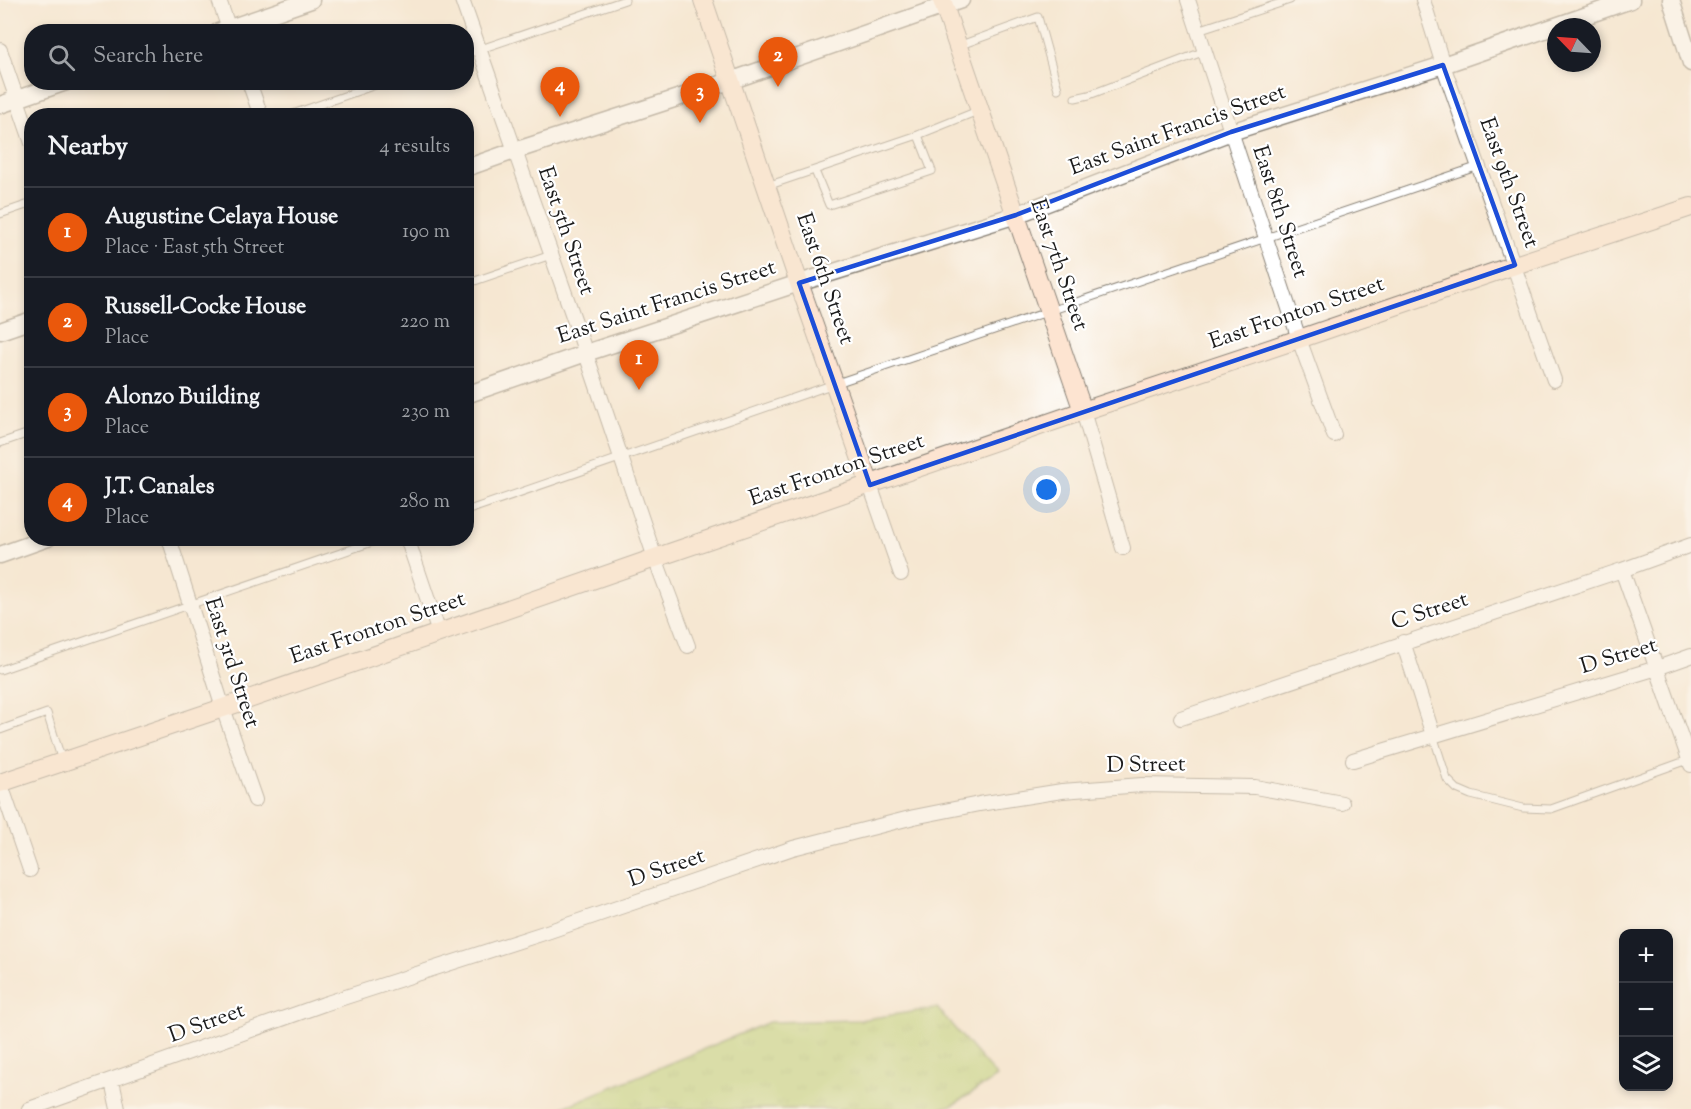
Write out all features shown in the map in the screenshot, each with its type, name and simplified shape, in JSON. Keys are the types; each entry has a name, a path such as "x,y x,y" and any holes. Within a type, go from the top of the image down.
{"main road":[{"name":"East 6th Street","path":"703,0 870,485"},
{"name":"East 7th Street","path":"949,2 958,46 1083,411"},
{"name":"East Fronton Street","path":"0,782 223,708 1083,411 1691,207"}],"street":[{"path":"219,0 225,24"},
{"path":"243,24 311,0"},
{"name":"East 5th Street","path":"462,0 467,24"},
{"name":"East 8th Street","path":"1188,0 1299,339 1335,435"},
{"name":"East 9th Street","path":"1423,0 1443,65 1554,380"},
{"name":"East Saint Francis Street","path":"474,392 799,283 1016,215 1231,132 1443,65 1631,0"},
{"path":"1671,0 1691,63"},
{"path":"474,165 730,81 949,2"},
{"path":"0,50 24,118"},
{"name":"East 5th Street","path":"474,54 514,150 655,558 688,646"},
{"path":"0,105 43,90"},
{"path":"252,90 258,108"},
{"path":"0,331 24,323"},
{"name":"East 7th Street","path":"1083,411 1123,548"},
{"name":"East 6th Street","path":"870,485 901,574"},
{"name":"C Street","path":"1181,718 1691,545"},
{"path":"0,555 25,546"},
{"name":"East 3rd Street","path":"172,546 255,800"},
{"path":"410,546 439,633"},
{"path":"1622,570 1690,761"},
{"path":"1403,642 1433,735"},
{"name":"D Street","path":"1353,760 1691,656"},
{"path":"0,782 30,870"},
{"name":"D Street","path":"29,1109 324,1004 544,933 793,848 914,818 979,804 1062,791 1142,785 1255,787 1342,803"},
{"path":"112,1081 118,1109"}],"lane":[{"path":"474,52 625,0"},
{"path":"1198,30 1290,0"},
{"path":"958,46 1038,17 1058,89"},
{"path":"1075,98 1205,51"},
{"path":"310,108 361,90"},
{"path":"766,186 918,135 980,110"},
{"path":"815,171 829,205 932,171 918,135"},
{"path":"474,508 1479,166"},
{"path":"0,214 24,206"},
{"path":"474,281 551,255"},
{"path":"0,443 24,435"},
{"path":"0,670 361,546"},
{"path":"0,730 47,713 62,762"},
{"path":"1433,735 1447,779 1456,789 1523,808 1551,809 1690,761"}],"highlighted area":[{"path":"1443,65 1515,265 870,485 799,283 1016,215 1231,132"}],"green space":[{"path":"937,1008 997,1077 953,1105 935,1109 559,1109 769,1022 859,1020"}],"place":[{"name":"Russell-Cocke House","path":"778,87"},
{"name":"J.T. Canales","path":"560,117"},
{"name":"Alonzo Building","path":"700,123"},
{"name":"Augustine Celaya House","path":"639,390"}]}
